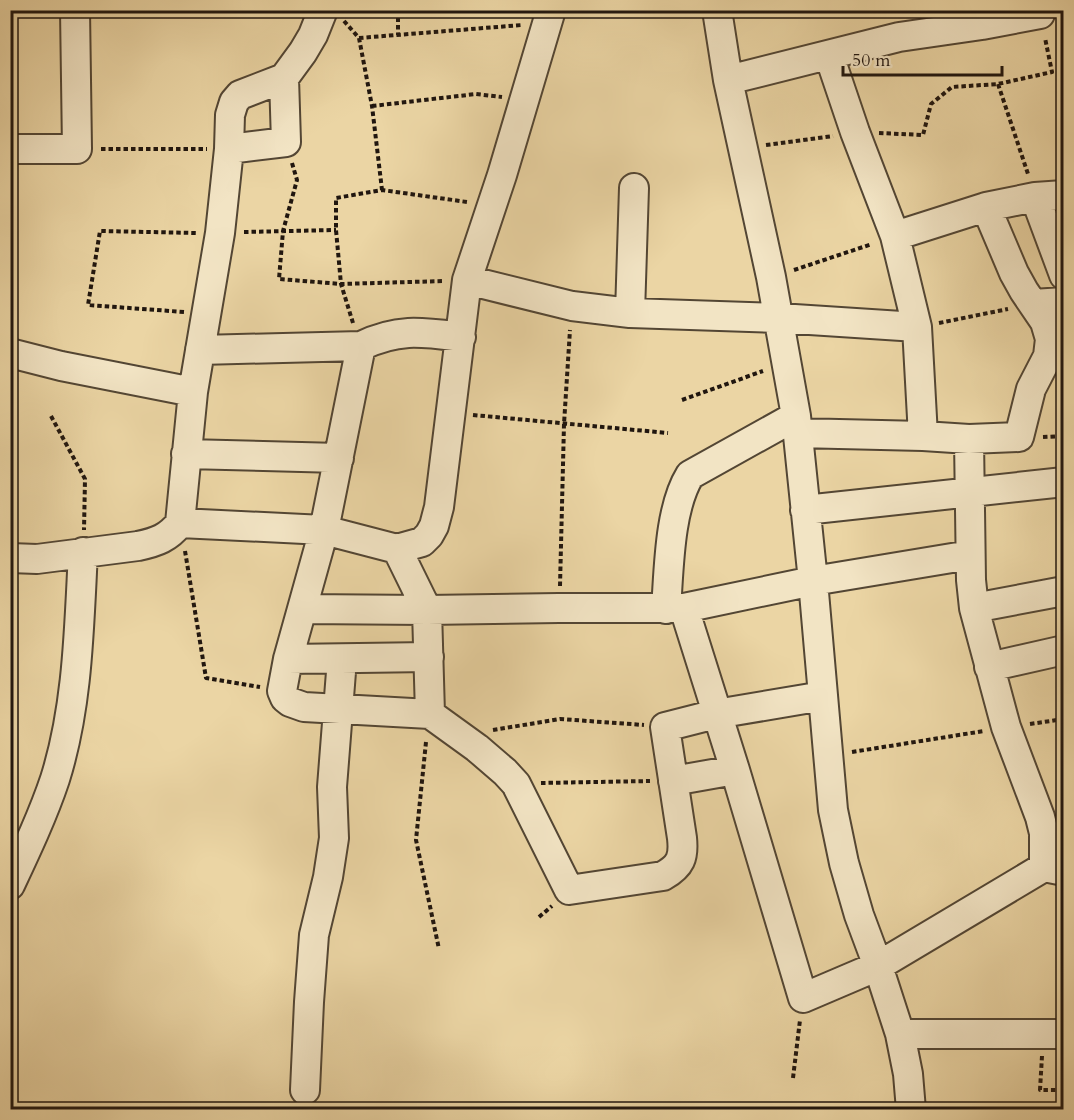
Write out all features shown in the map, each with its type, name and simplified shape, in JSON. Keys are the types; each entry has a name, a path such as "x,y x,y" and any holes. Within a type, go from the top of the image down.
{"street":[{"path":"10,149 77,149 75,10"},
{"path":"717,10 728,80 779,318 796,424 813,581 833,810 858,915 878,966 900,1034 908,1074 911,1110"},
{"path":"728,80 980,18 1040,12"},
{"path":"10,558 37,559 151,543 172,533 180,523 193,392 220,233 229,149 230,115 234,102 240,95 284,78 313,35 332,14"},
{"path":"180,523 324,530 397,549 422,542 429,535 434,526 438,507 468,280 550,16"},
{"path":"829,55 855,132 895,236 917,327 923,436"},
{"path":"229,149 286,142 284,78"},
{"path":"630,313 634,188"},
{"path":"895,236 986,207 1035,197 1064,195"},
{"path":"1035,197 1064,275"},
{"path":"969,439 970,555 974,608 1006,727 1040,817 1054,869 878,966 803,998 735,770 675,608 674,527 683,486 690,475 796,424 969,439 1019,437 1031,389 1048,356 1050,347 1048,330 1014,273 986,207"},
{"path":"468,280 572,306 630,313 779,318 917,327"},
{"path":"1033,304 1064,302"},
{"path":"200,350 361,346 386,335 413,332 461,337"},
{"path":"361,346 324,530 288,659 282,691 285,698 296,705 338,710 429,714 500,767 516,784 569,890 663,876 674,870 680,862 683,851 665,727 716,714 823,696"},
{"path":"10,353 61,366 193,392"},
{"path":"186,454 339,458"},
{"path":"805,510 1064,482"},
{"path":"397,549 427,610 429,714"},
{"path":"10,885 55,778 66,733 72,704 76,663 83,552"},
{"path":"303,609 675,608 813,581 970,555"},
{"path":"974,608 1064,591"},
{"path":"989,667 1064,650"},
{"path":"288,659 429,657"},
{"path":"305,1090 314,935 328,877 334,838 332,787 342,658"},
{"path":"673,781 735,770"},
{"path":"900,1034 1053,1034"}],"path":[{"path":"134,10 136,16 252,16 252,10"},
{"path":"398,10 398,35"},
{"path":"742,149 855,132 923,135 932,104 952,87 999,84 1052,72 1040,12"},
{"path":"332,14 359,38 372,106 382,190"},
{"path":"359,38 550,16"},
{"path":"999,84 1035,197"},
{"path":"372,106 476,93 525,100"},
{"path":"286,142 297,180 283,231 279,279 341,284 468,280"},
{"path":"77,149 229,149"},
{"path":"361,346 341,284 336,230 336,198 382,190 493,205"},
{"path":"206,313 88,305 100,231 220,233 336,230"},
{"path":"771,277 895,236"},
{"path":"917,327 1033,304"},
{"path":"559,608 564,424 572,306"},
{"path":"682,400 786,363"},
{"path":"451,413 668,433"},
{"path":"51,416 85,478 83,552"},
{"path":"180,523 206,678 282,691"},
{"path":"429,714 416,840 439,949"},
{"path":"461,736 560,719 665,727"},
{"path":"828,756 1006,727 1064,720"},
{"path":"516,784 673,781"},
{"path":"794,1078 803,998"},
{"path":"1053,1034 1040,1090 1064,1090"}]}
